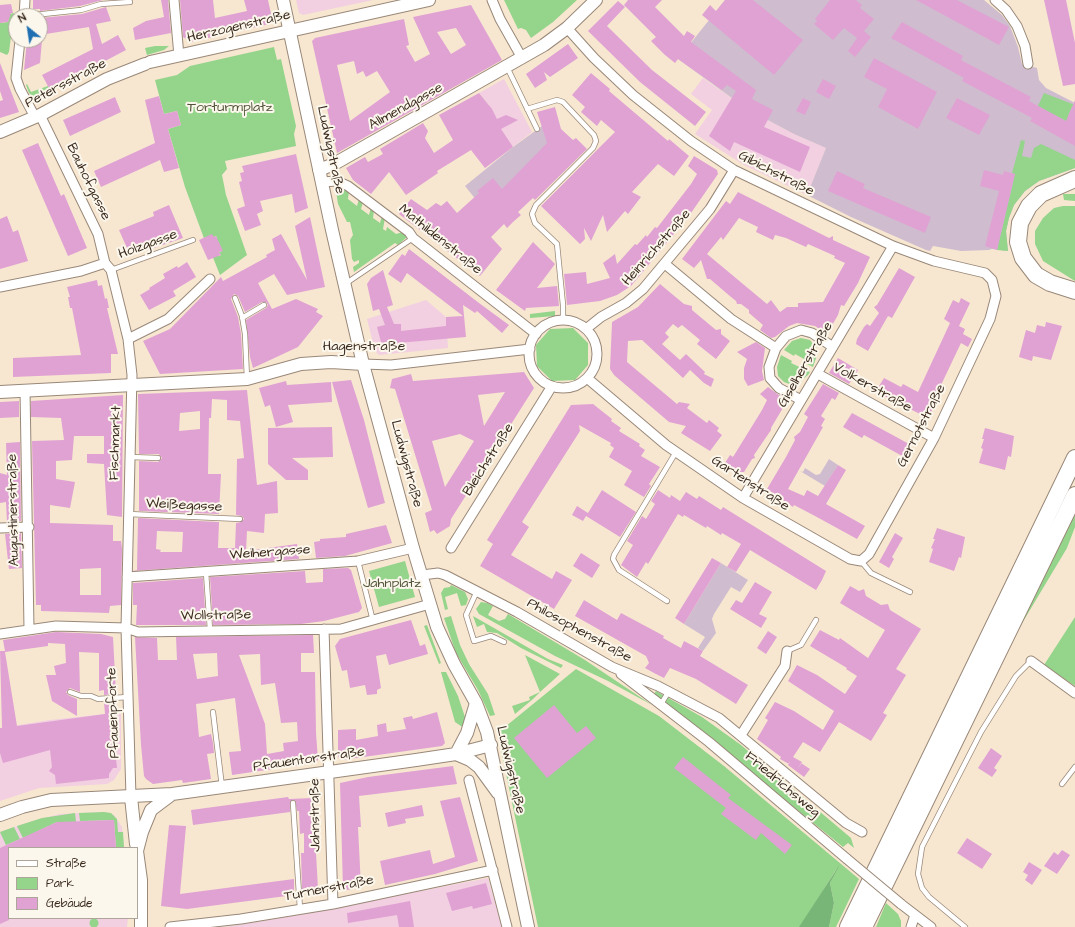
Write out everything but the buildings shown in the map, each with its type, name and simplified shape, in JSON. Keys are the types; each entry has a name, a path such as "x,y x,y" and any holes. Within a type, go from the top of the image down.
{"highway":[{"path":"1075,179 1036,198 1024,214 1018,233 1020,250 1026,262 1036,275 1050,283 1075,291"},
{"path":"1050,190 1075,190"},
{"path":"848,927 1075,458"},
{"path":"864,927 1075,495"}],"street":[{"path":"174,0 179,56"},
{"name":"Ludwigstraße","path":"283,0 320,176 363,364 413,548 444,646 476,703 491,745 528,927"},
{"name":"Herzogenstraße","path":"148,63 429,0"},
{"path":"492,0 500,19 522,58"},
{"name":"Allmendgasse","path":"320,176 334,164 522,58 567,28 596,0"},
{"path":"996,0 1006,10 1017,26 1025,46 1028,64"},
{"name":"Gibichstraße","path":"567,28 594,58 632,95 691,141 734,170 893,246 934,261 985,273 992,280 996,296"},
{"name":"Bauhofgasse","path":"19,48 16,78 20,89 37,116 98,234 108,267"},
{"name":"Petersstraße","path":"0,132 37,116 107,79 148,63"},
{"name":"Heinrichstraße","path":"586,329 601,317 638,294 665,264 710,209 734,170"},
{"name":"Mathildenstraße","path":"320,176 348,186 409,232 413,238 536,334"},
{"name":"Giselherstraße","path":"743,498 893,246"},
{"path":"665,264 731,319 776,348"},
{"path":"0,287 82,275 108,267"},
{"name":"Fischmarkt","path":"108,267 128,338 132,385 126,628"},
{"path":"128,338 168,319 210,279"},
{"name":"Gernotstraße","path":"861,561 869,554 934,438 990,319 996,296"},
{"path":"563,320 579,324 586,329 593,338 597,348 597,359 594,369 588,378 571,387 561,388 552,386 539,378 534,372 531,364 530,349 536,334 553,322 563,320"},
{"path":"801,400 779,388 770,378 769,367 776,348 786,336 801,330 812,333 833,347"},
{"name":"Hagenstraße","path":"0,392 247,379 301,364 331,362 391,364 530,349"},
{"name":"Volkerstraße","path":"818,374 934,438"},
{"name":"Gartenstraße","path":"588,378 676,452 743,498 850,559 861,561"},
{"name":"Bleichstraße","path":"451,548 552,386"},
{"name":"Augustinerstraße","path":"25,390 29,527 29,629"},
{"path":"0,528 29,527"},
{"name":"Weihergasse","path":"127,577 358,561 413,548"},
{"name":"Philosophenstraße","path":"422,575 438,573 445,575 477,591 612,667 669,692 719,718 846,823 862,832"},
{"name":"Wollstraße","path":"0,634 56,626 126,628 138,632 341,629 374,621 430,604"},
{"name":"Pfauenpforte","path":"126,628 131,797"},
{"name":"Jahnstraße","path":"324,629 333,904"},
{"path":"741,735 785,666 787,650"},
{"path":"1031,661 1075,693"},
{"name":"Friedrichsweg","path":"612,667 709,742 847,859 931,927"},
{"path":"476,703 470,726 456,754 470,760 479,767 493,784 502,801"},
{"name":"Pfauentorstraße","path":"0,815 22,807 52,800 172,794 222,787 329,778 456,754 491,745"},
{"path":"469,780 507,927"},
{"path":"138,847 151,810 172,794"},
{"path":"131,797 137,847"},
{"path":"138,858 141,880 141,927"},
{"name":"Turnerstraße","path":"170,927 241,919 300,910 493,870"},
{"path":"911,927 916,915"}],"lane":[{"path":"48,13 81,10 101,4 130,2"},
{"path":"507,67 537,129"},
{"path":"528,109 557,100 563,102 594,135 596,141 593,148 536,205 532,214 535,223 557,244 563,320"},
{"path":"344,285 413,238"},
{"name":"Holzgasse","path":"108,267 193,240"},
{"path":"235,298 242,318 245,334 247,379"},
{"path":"242,318 264,305"},
{"path":"667,601 619,570 614,559 614,555 676,452"},
{"path":"130,457 158,458"},
{"name":"Weißegasse","path":"128,514 240,519"},
{"path":"358,561 374,621"},
{"name":"Gartenstraße","path":"861,561 871,573 910,592"},
{"path":"206,572 210,630"},
{"path":"477,591 466,615 474,641 491,636 504,642"},
{"path":"787,650 801,645 816,620"},
{"path":"965,927 929,897 922,888 918,874 922,847 981,732 1016,676 1031,661"},
{"path":"70,692 81,696 91,696 98,699 128,697"},
{"path":"661,704 669,692"},
{"path":"213,712 222,787"},
{"path":"1062,784 1075,768"},
{"path":"293,803 300,910"}],"shaded area":[{"path":"296,0 373,0 303,15 299,13"},
{"path":"725,0 984,0 1002,15 1010,26 1018,47 1022,64 1037,68 1039,80 1046,88 1075,103 1075,168 1039,181 1025,191 1014,205 1009,218 1006,231 1008,251 992,249 961,251 933,246 930,251 851,217 807,195 826,148 794,134 747,109 678,59"},
{"path":"703,78 747,109 794,134 826,148 807,195 744,165 695,134 712,110 691,94"},
{"path":"504,79 532,132 485,168 471,150 489,105 479,93"},
{"path":"542,126 562,152 485,211 465,186 513,147"},
{"path":"426,300 446,317 448,348 379,355 375,351 367,319"},
{"path":"829,459 838,465 825,486 800,471 803,472 805,468 816,475 820,474"},
{"path":"721,563 748,580 740,592 731,587 714,614 712,619 716,633 703,651 698,648 705,637 684,624"},
{"path":"105,714 121,714 121,769 114,780 107,784 39,788 0,801 0,728 50,720"},
{"path":"104,812 114,815 122,827 124,847 8,847 8,919 128,919 127,927 0,927 0,832 60,814"},
{"path":"488,878 502,927 225,927 280,918"}],"green space":[{"path":"504,0 577,0 553,22 531,38 526,30 521,28 518,29"},
{"path":"8,22 8,48 10,48 7,55 0,52 0,23"},
{"path":"169,46 164,50 147,55 145,48"},
{"name":"Torturmplatz","path":"274,47 277,60 281,59 296,126 294,134 296,146 225,161 227,169 222,175 226,195 247,255 220,275 212,255 219,256 221,255 219,252 222,251 214,240 217,238 216,236 205,241 185,187 168,129 181,125 177,111 164,114 155,80 177,75 190,66"},
{"path":"27,84 31,92 48,86 52,94 37,100 29,93"},
{"path":"1044,93 1075,105 1075,108 1072,107 1068,116 1075,119 1075,126 1038,106"},
{"path":"1021,140 1025,141 1022,156 1031,158 1034,148 1041,144 1075,160 1075,168 1039,181 1025,191 1014,205 1009,218 1006,231 1008,251 997,250 1015,174 1012,173"},
{"path":"339,186 349,191 348,199 357,206 359,199 363,202 361,209 369,215 371,207 374,210 373,218 380,223 382,216 385,218 383,229 386,231 387,227 396,234 403,232 407,237 398,245 395,243 354,272 353,267 359,263 359,260 354,262 352,259 350,240 353,235 350,222 347,222 338,204 336,191"},
{"path":"1063,194 1075,194 1075,201 1064,200"},
{"path":"1075,206 1075,281 1043,261 1035,244 1035,231 1043,218 1054,208"},
{"path":"555,311 555,316 530,318 530,314"},
{"path":"573,328 588,343 588,365 575,380 552,381 537,366 536,345 550,329"},
{"path":"801,338 810,340 816,347 817,355 813,367 803,362 804,359 795,354 794,356 784,350 792,341"},
{"path":"781,355 792,361 791,363 810,372 796,384 792,385 784,382 778,376 777,367"},
{"path":"1075,510 1075,527 1067,548 1012,640"},
{"name":"Jahnplatz","path":"405,561 415,597 379,607 369,571"},
{"path":"451,585 465,592 468,599 466,605 461,606 457,593 445,597 448,609 445,610 441,593 444,588 450,587"},
{"path":"481,602 493,606 488,615 499,621 505,619 508,614 585,660 652,705 608,681 555,656 479,614 476,609"},
{"path":"451,616 460,645 469,664 488,694 495,715 490,716 478,690 456,653 444,618"},
{"path":"473,616 548,659 563,665 561,668 521,648 497,633 487,632 484,624 477,627"},
{"path":"1075,617 1075,686 1044,665"},
{"path":"427,625 441,663 439,664 424,626"},
{"path":"525,655 560,674 540,692"},
{"path":"576,669 659,716 724,766 859,879 836,927 829,927 834,903 830,883 837,868 800,927 538,927 499,740 500,731"},
{"path":"441,672 446,672 458,696 465,717 464,728 455,722"},
{"path":"656,691 702,717 741,745 851,838 854,848 848,843 843,847 654,694"},
{"path":"540,692 515,714 512,706 530,700 529,697"},
{"path":"75,813 76,822 57,822 23,838 17,826 42,818"},
{"path":"79,813 111,813 117,819 118,832 123,832 124,847 116,847 114,820 80,821"},
{"path":"14,827 20,839 6,845 0,832"},
{"path":"840,864 830,883 834,903 829,927 799,927"},
{"path":"886,903 898,914 901,921 901,927 876,927"},
{"path":"92,919 96,919 98,921 98,925 94,928 89,923"}]}
